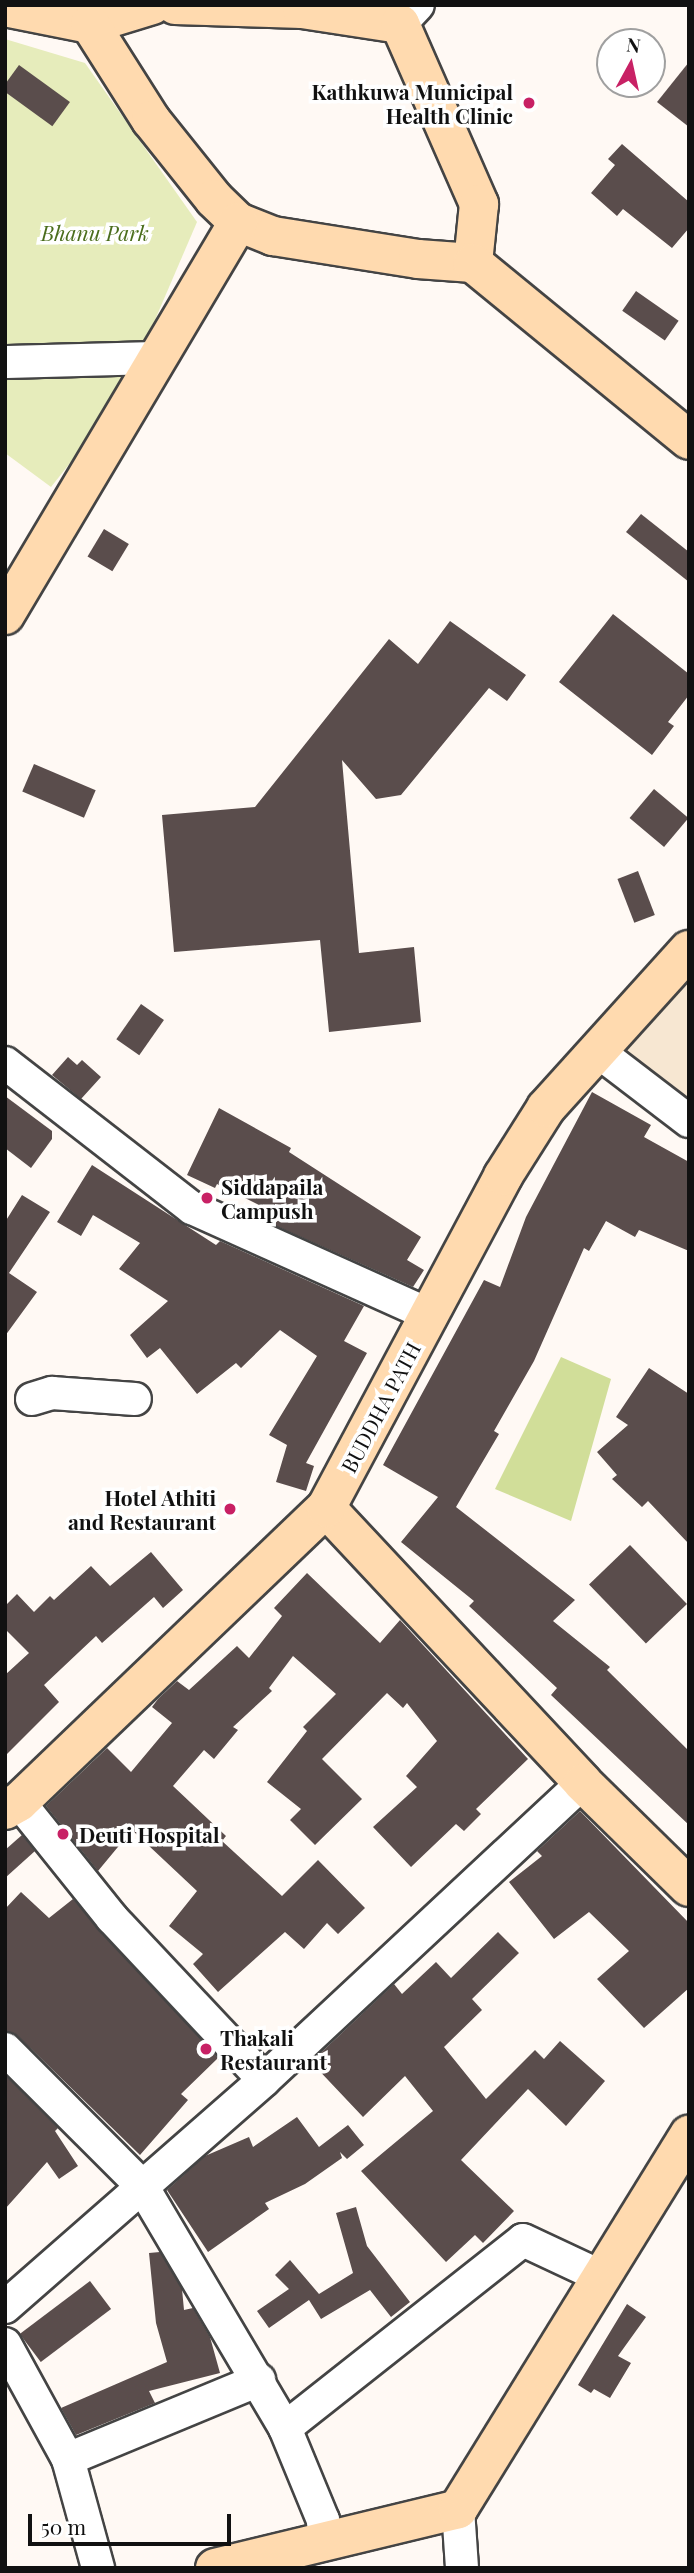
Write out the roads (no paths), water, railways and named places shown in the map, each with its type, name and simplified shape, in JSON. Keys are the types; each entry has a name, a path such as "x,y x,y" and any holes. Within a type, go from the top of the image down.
{"street":[{"path":"5,7 90,24 152,5"},
{"path":"175,5 409,15 479,204 473,263"},
{"path":"90,24 151,120 214,199 238,222 273,236 418,259 473,263 689,440"},
{"path":"5,615 238,222"},
{"path":"5,362 157,358"},
{"name":"BUDDHA PATH","path":"12,1806 326,1508 503,1176 546,1108 689,950"},
{"path":"596,1050 689,1121"},
{"path":"5,1063 192,1208 430,1315"},
{"path":"32,1399 52,1393 135,1399"},
{"path":"326,1508 583,1783 689,1887"},
{"path":"5,2307 264,2080 583,1783"},
{"path":"12,1806 264,2080"},
{"path":"5,2049 142,2186 285,2428 323,2520 324,2542"},
{"path":"462,2568 458,2509 604,2278 689,2135"},
{"path":"285,2428 523,2239 604,2278"},
{"path":"5,2344 68,2459 99,2568"},
{"path":"68,2459 258,2380"},
{"path":"215,2568 458,2509"}],"place":[{"name":"Kathkuwa Municipal Health Clinic","path":"529,103"},
{"name":"Siddapaila Campush","path":"207,1198"},
{"name":"Hotel Athiti and Restaurant","path":"230,1509"},
{"name":"Deuti Hospital","path":"63,1834"},
{"name":"Thakali Restaurant","path":"206,2049"}],"park label":[{"name":"Bhanu Park","path":"95,232"}]}
